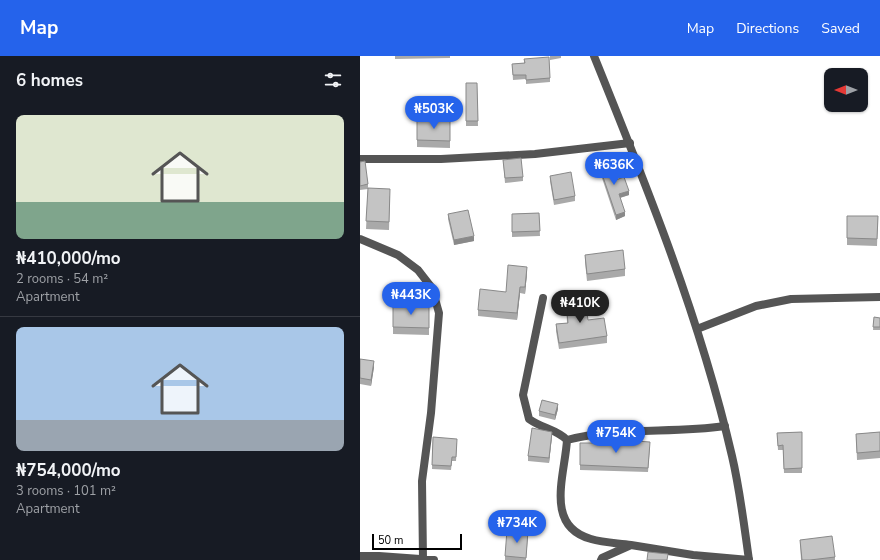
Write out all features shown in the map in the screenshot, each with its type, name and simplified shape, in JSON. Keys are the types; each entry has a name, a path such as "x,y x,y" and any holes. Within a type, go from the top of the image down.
{"street":[{"path":"567,440 560,498 565,521 574,532 591,539 694,554 749,560 733,457 697,329 667,242 630,144 594,56"},
{"path":"360,159 441,159 535,154 630,144"},
{"path":"360,239 398,255 418,270 432,288 439,313 431,414 422,481 423,559"},
{"path":"697,329 756,306 791,299 880,297"},
{"path":"543,298 523,395 529,419 541,427 560,433 567,440"},
{"path":"567,440 591,434 630,430 703,429 725,426"},
{"path":"600,560 631,545"},
{"path":"360,556 434,560"}],"building":[{"path":"549,57 550,78 526,80 526,75 513,75 512,64 525,63 524,59"},
{"path":"466,83 477,83 478,121 466,121"},
{"path":"417,119 450,120 450,141 417,140"},
{"path":"521,158 523,177 505,178 503,160"},
{"path":"610,158 616,180 624,177 629,191 619,194 625,212 616,215 602,174 604,173 600,161"},
{"path":"365,161 368,184 360,186 360,162"},
{"path":"571,172 575,196 554,200 550,176"},
{"path":"368,188 390,189 389,222 366,221"},
{"path":"468,210 474,236 454,240 448,214"},
{"path":"539,213 540,231 512,232 512,214"},
{"path":"847,216 878,216 877,239 847,238"},
{"path":"623,250 625,269 587,274 585,255"},
{"path":"508,265 527,267 525,287 520,287 517,313 478,310 480,289 506,292"},
{"path":"585,300 588,320 604,318 607,336 559,343 556,324 568,323 566,302"},
{"path":"393,304 429,304 429,328 393,327"},
{"path":"874,317 880,318 880,327 873,327"},
{"path":"360,359 374,361 371,380 360,378"},
{"path":"542,400 558,404 555,415 539,411"},
{"path":"532,428 552,432 549,458 528,456"},
{"path":"802,432 802,468 784,469 783,445 778,446 777,433"},
{"path":"880,432 880,451 857,453 856,434"},
{"path":"433,437 457,439 456,457 452,457 451,466 432,465"},
{"path":"608,439 650,442 648,468 580,465 580,443 607,443"},
{"path":"507,530 528,531 526,558 505,556"},
{"path":"832,536 835,557 802,560 800,540"},
{"path":"648,552 668,554 667,560 647,560"}]}
